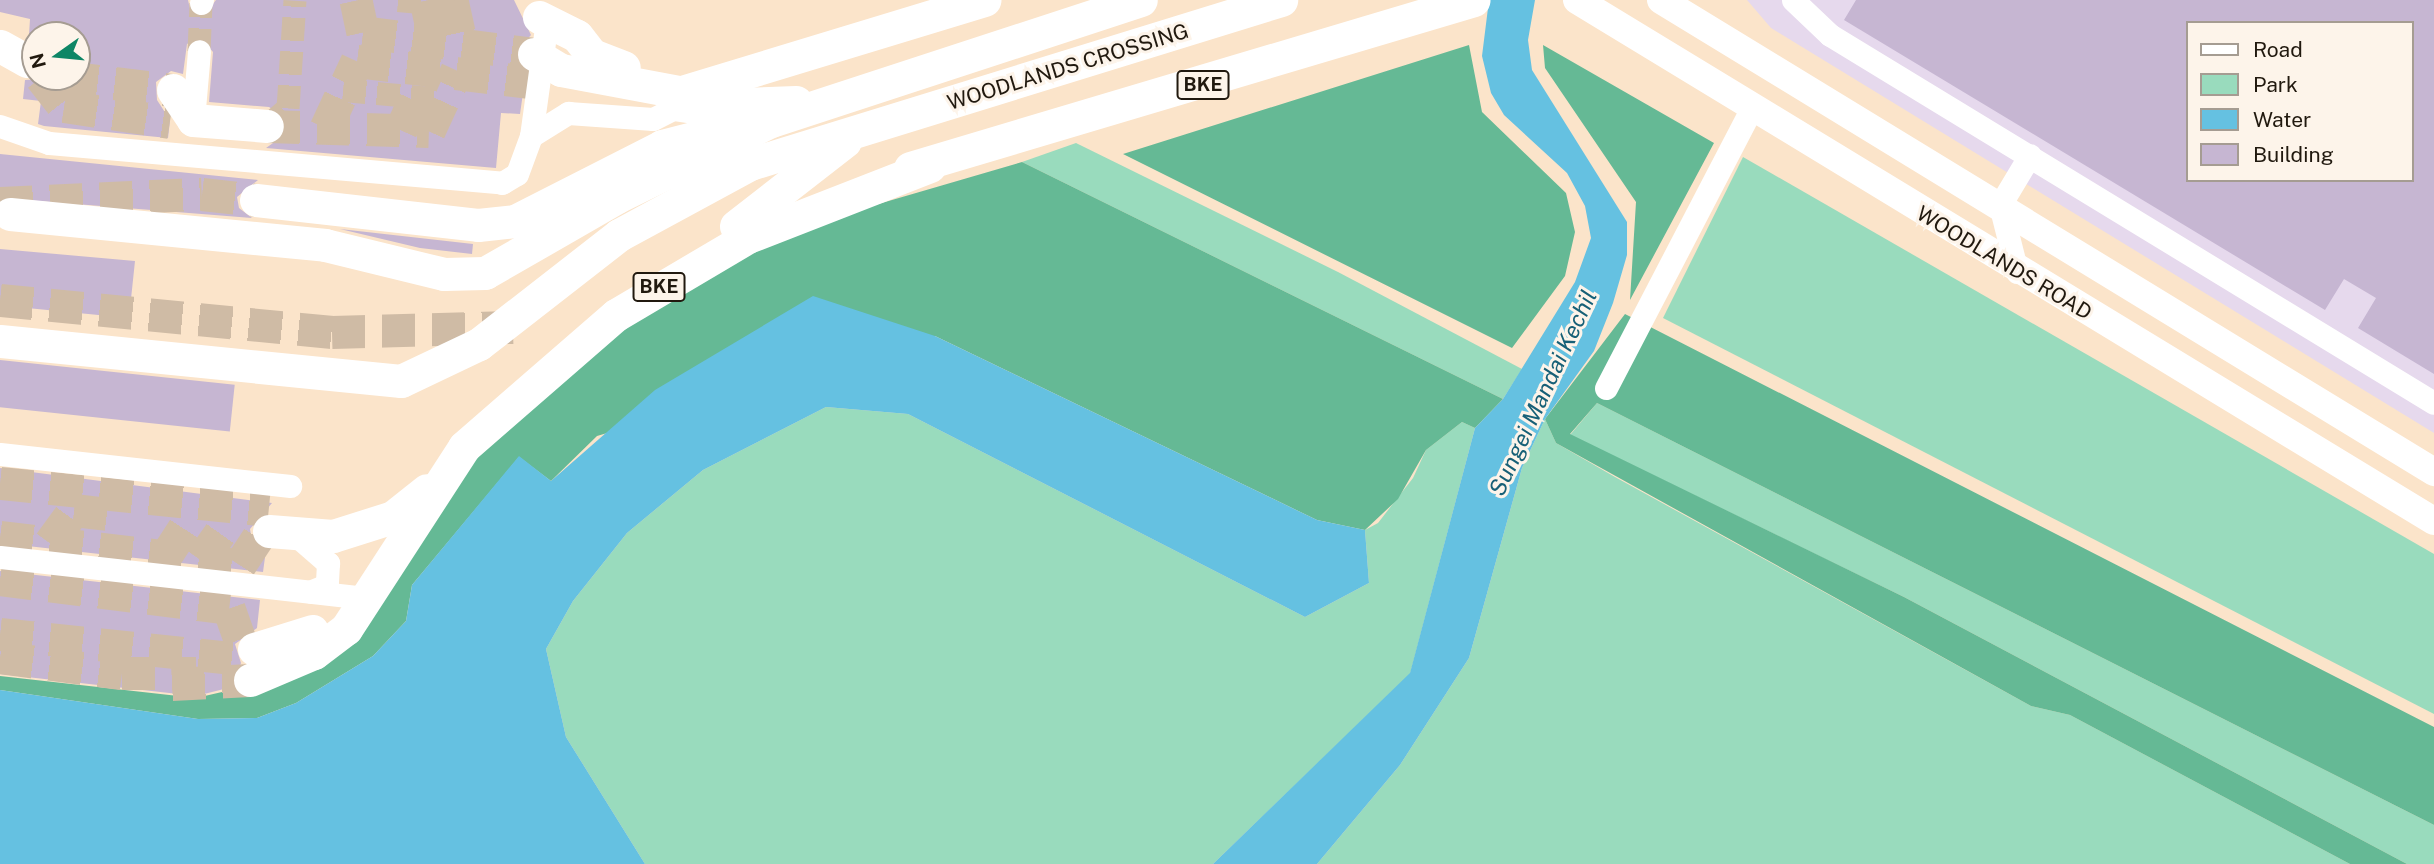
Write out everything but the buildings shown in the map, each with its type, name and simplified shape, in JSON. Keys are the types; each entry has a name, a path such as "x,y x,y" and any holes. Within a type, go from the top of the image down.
{"highway":[{"path":"682,92 984,0"},
{"name":"WOODLANDS CROSSING","path":"10,214 324,245 444,274 485,273 617,197 771,121 840,94 1141,0"},
{"name":"WOODLANDS CROSSING","path":"522,325 538,321 571,289 691,205 775,156 1281,0"},
{"name":"BKE","path":"751,219 1474,0"},
{"path":"537,12 577,36 592,55 618,62 641,84"},
{"name":"WOODLANDS CROSSING","path":"537,70 562,89 641,84 759,106 840,94"},
{"path":"179,111 267,126"},
{"name":"WOODLANDS CROSSING","path":"256,200 478,225 515,221 662,146 771,121"},
{"name":"WOODLANDS CROSSING","path":"464,447 346,629 314,653 254,667 310,649 348,620 359,597 423,496 464,447 582,320 751,219 855,133"},
{"path":"0,341 401,381 479,344 587,256 664,207 711,183 775,156"},
{"name":"BKE","path":"464,447 616,315 690,267 748,237 886,180"},
{"name":"WOODLANDS CROSSING","path":"281,516 372,525 423,496"}],"main road":[{"name":"WOODLANDS ROAD","path":"1577,0 1639,41 2017,272 2434,521"},
{"path":"1670,1 2434,472"}],"lane":[{"path":"1793,0 1829,35 2434,403"},
{"path":"0,126 48,143 502,183 517,174 531,136 537,70 537,12"},
{"path":"179,111 198,51"},
{"path":"531,136 568,113 584,112 653,119 673,109 771,121"},
{"path":"1606,388 1751,109"},
{"path":"2017,272 2000,205 2030,155"},
{"path":"0,454 281,516 328,563 330,574 327,585 307,592"},
{"path":"0,558 307,592 347,591 359,597"}],"shaded area":[{"path":"1747,0 2434,0 2434,433 1771,28"}],"green space":[{"path":"1469,45 1482,112 1566,193 1575,232 1565,276 1512,348 1123,154"},
{"path":"1543,45 1714,143 1630,300 1636,202 1545,68"},
{"path":"1076,143 1338,272 1522,369 1503,399 1022,162"},
{"path":"1743,157 2434,554 2434,714 1663,318"},
{"path":"1022,162 1503,399 1475,428 1462,422 1426,450 1398,499 1365,530 1317,520 935,336 597,436 551,481 519,457 412,585 406,621 373,656 296,703 257,718 198,719 0,690 0,676 196,698 248,686 316,656 486,441 611,329 744,256 844,214"},
{"path":"1625,314 2434,727 2434,825 1597,403 1570,434 1904,597 2407,864 2350,864 2070,715 2031,706 1556,443 1545,419"},
{"path":"1597,403 2434,825 2434,864 2407,864 1904,597 1570,435"},
{"path":"826,407 908,414 1305,617 1369,583 1365,530 1378,523 1413,478 1426,450 1462,422 1475,428 1410,674 1213,864 645,864 566,737 546,649 573,601 627,533 703,470"},
{"path":"1545,419 1556,443 1615,477 2031,706 2070,715 2350,864 1317,864 1400,765 1469,658 1522,468"}],"water":[{"name":"Sungei Mandai Kechil","path":"1489,0 1535,0 1528,40 1532,70 1627,222 1627,255 1613,303 1594,351 1545,419 1522,468 1469,658 1400,765 1317,864 1213,864 1410,673 1475,428 1503,399 1575,282 1591,238 1585,206 1567,173 1504,115 1491,93 1482,56"},
{"path":"813,296 935,336 1317,520 1365,530 1369,583 1305,617 908,414 826,407 703,470 627,533 573,601 546,649 566,737 645,864 0,864 0,690 198,719 257,718 296,703 373,656 406,621 412,585 519,456 551,481 655,390"}],"tunnel":[{"path":"267,126 288,108 295,0"},
{"path":"356,0 363,32 534,54"},
{"path":"398,0 454,5"},
{"path":"426,0 435,42"},
{"path":"452,0 462,45"},
{"path":"199,51 201,3"},
{"path":"326,128 357,61 531,82"},
{"path":"401,130 429,67"},
{"path":"267,126 429,131 457,70"},
{"path":"91,80 173,90"},
{"path":"343,90 443,99"},
{"path":"52,91 64,106 170,122"},
{"path":"0,203 202,194 256,200"},
{"path":"0,300 332,332 513,327"},
{"path":"0,483 269,510"},
{"path":"50,543 74,510 116,515"},
{"path":"166,556 188,522"},
{"path":"201,560 225,526"},
{"path":"0,537 240,565 263,530"},
{"path":"0,579 229,608 243,648"},
{"path":"0,634 253,660"},
{"path":"0,657 122,673 196,673"},
{"path":"172,684 250,680"}]}
